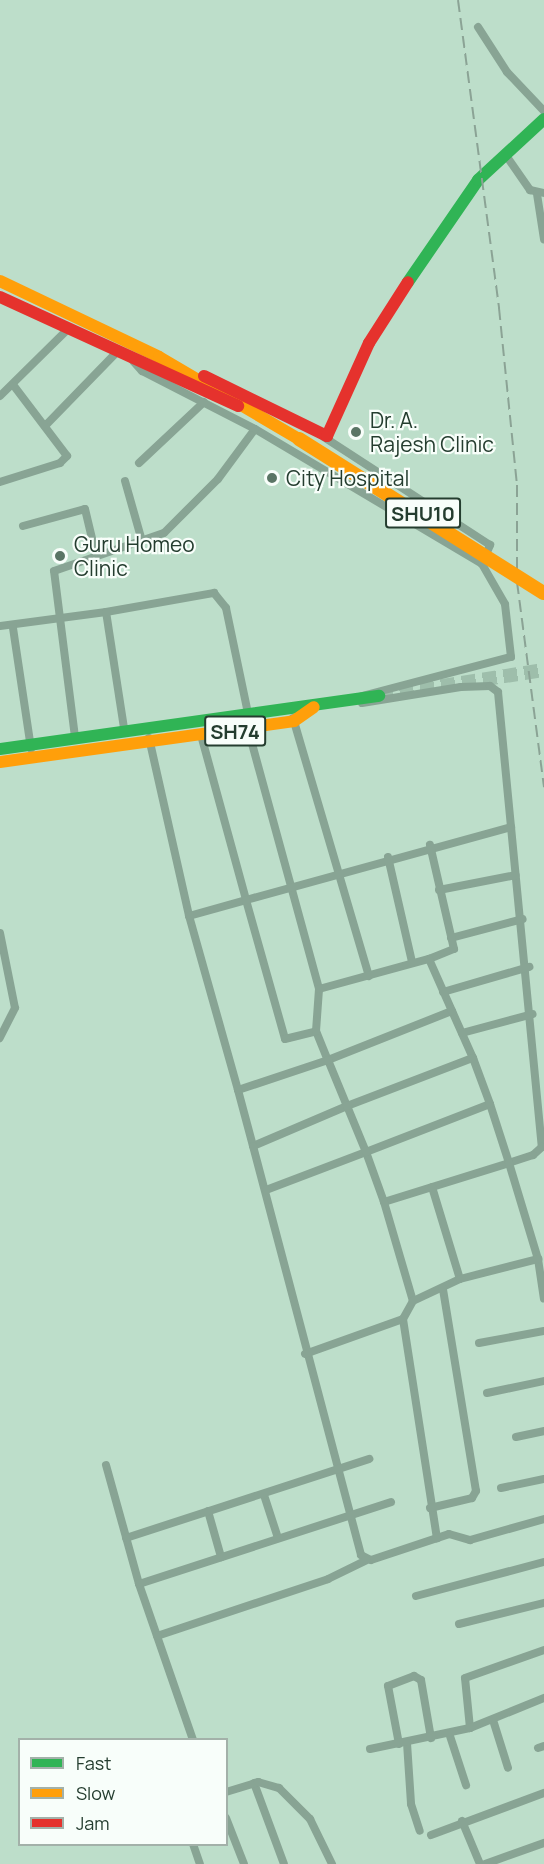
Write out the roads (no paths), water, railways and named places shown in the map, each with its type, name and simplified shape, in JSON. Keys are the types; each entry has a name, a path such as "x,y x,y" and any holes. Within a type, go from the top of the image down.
{"main road":[{"path":"174,368 190,370 324,437 369,344 411,274 460,202 505,154 544,119"},
{"name":"SHU10","path":"0,281 230,396 238,406"},
{"name":"SHU10","path":"0,297 238,406 299,439 544,593"},
{"name":"SH74","path":"0,749 31,751 149,734 248,713 351,702 379,696"},
{"name":"SH74","path":"0,762 75,737 124,728 149,734 201,735 294,721 315,706"}],"street":[{"path":"478,27 507,72 544,111"},
{"path":"505,154 541,194 544,239"},
{"path":"0,396 14,386 68,329"},
{"path":"45,426 117,352"},
{"path":"131,358 142,371 255,429 482,564 496,580 505,604 511,657 372,690 351,702"},
{"path":"0,482 65,460 65,450 14,386"},
{"path":"139,463 204,402"},
{"path":"75,737 58,621 54,571 96,555 142,542 183,518 255,429"},
{"path":"324,437 490,545 482,564"},
{"path":"378,502 389,480"},
{"path":"125,481 142,542"},
{"path":"23,526 85,509 96,555"},
{"path":"0,626 13,628 214,593 220,597 234,638 248,713"},
{"path":"106,612 124,728"},
{"path":"13,628 31,751"},
{"path":"351,702 374,704 462,687 490,686 498,692 516,875 529,967 544,1139 539,1152 384,1202"},
{"path":"289,707 340,869 369,976"},
{"path":"248,729 293,885 319,989 316,1031 384,1202 413,1301"},
{"path":"149,734 189,916 266,1190 305,1354 351,1514 367,1560"},
{"path":"201,735 282,1036 316,1031"},
{"path":"189,916 340,869 430,845 511,827"},
{"path":"319,989 429,959 454,949 430,845"},
{"path":"388,857 412,962"},
{"path":"439,891 516,875"},
{"path":"451,938 523,919"},
{"path":"0,933 15,1008 0,1038"},
{"path":"429,959 473,1058 490,1104 538,1259 544,1299"},
{"path":"443,992 529,967"},
{"path":"238,1090 328,1060 452,1011"},
{"path":"462,1033 533,1014"},
{"path":"253,1146 347,1106 473,1058"},
{"path":"266,1190 490,1104"},
{"path":"432,1187 460,1279"},
{"path":"437,1538 430,1508 403,1318 413,1301 460,1279 538,1259"},
{"path":"430,1508 472,1498 476,1491 443,1288"},
{"path":"305,1354 403,1318"},
{"path":"479,1343 544,1331"},
{"path":"487,1392 544,1381"},
{"path":"516,1437 544,1431"},
{"path":"126,1538 369,1459"},
{"path":"106,1466 139,1584 193,1738"},
{"path":"501,1488 544,1479"},
{"path":"264,1494 278,1538"},
{"path":"139,1584 391,1502"},
{"path":"208,1511 221,1557"},
{"path":"157,1636 338,1576 367,1560 449,1534 470,1540 544,1519"},
{"path":"416,1596 544,1562"},
{"path":"459,1624 544,1603"},
{"path":"470,1728 465,1678 544,1650"},
{"path":"420,1831 411,1804 403,1743 388,1686 414,1676 421,1680 431,1738"},
{"path":"370,1749 470,1728 544,1698"},
{"path":"493,1720 508,1768"},
{"path":"449,1733 466,1785"},
{"path":"228,1791 254,1783 279,1788 310,1819 332,1864"},
{"path":"254,1783 284,1864"},
{"path":"431,1835 462,1821 544,1793"},
{"path":"462,1821 480,1864"},
{"path":"228,1823 244,1864"},
{"path":"485,1864 544,1843"},
{"path":"193,1846 200,1864"}],"tunnel":[{"path":"379,696 544,670"}],"railway":[{"path":"458,0 499,308 517,485 517,582 544,787"}],"place":[{"name":"Dr. A. Rajesh Clinic","path":"356,432"},
{"name":"City Hospital","path":"272,478"},
{"name":"Guru Homeo Clinic","path":"60,556"}]}
